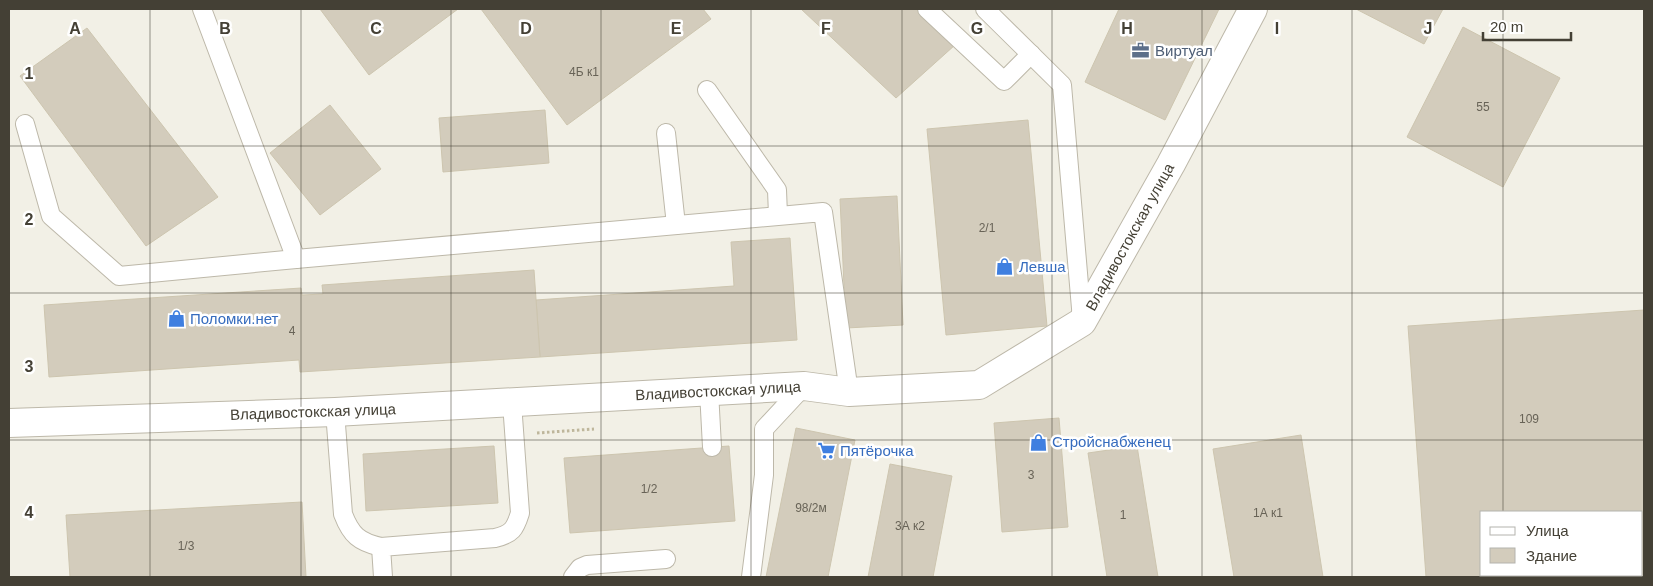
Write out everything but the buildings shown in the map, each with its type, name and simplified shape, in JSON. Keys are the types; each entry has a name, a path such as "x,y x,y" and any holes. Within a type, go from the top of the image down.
{"street":[{"name":"Владивостокская улица","path":"9,423 335,412 804,386 849,392 979,385 1082,322 1171,164 1253,9"}],"lane":[{"path":"202,9 296,258"},
{"path":"927,9 1004,81 1031,54"},
{"path":"985,9 1062,85 1082,322"},
{"path":"707,90 776,190 778,215"},
{"path":"25,124 51,216 118,276 296,258 823,212 849,392"},
{"path":"666,133 676,224"},
{"path":"751,577 764,475 764,429 804,386"},
{"path":"709,391 712,447"},
{"path":"335,412 343,514 348,528 357,538 368,544 381,547 495,538 505,536 512,531 516,526 520,513 512,403"},
{"path":"381,547 383,577"},
{"path":"573,577 580,568 587,564 666,559"}],"place":[{"name":"Виртуал","path":"1141,51"},
{"name":"Левша","path":"1005,267"},
{"name":"Поломки.нет","path":"176,319"},
{"name":"Стройснабженец","path":"1038,442"},
{"name":"Пятёрочка","path":"826,451"}]}
